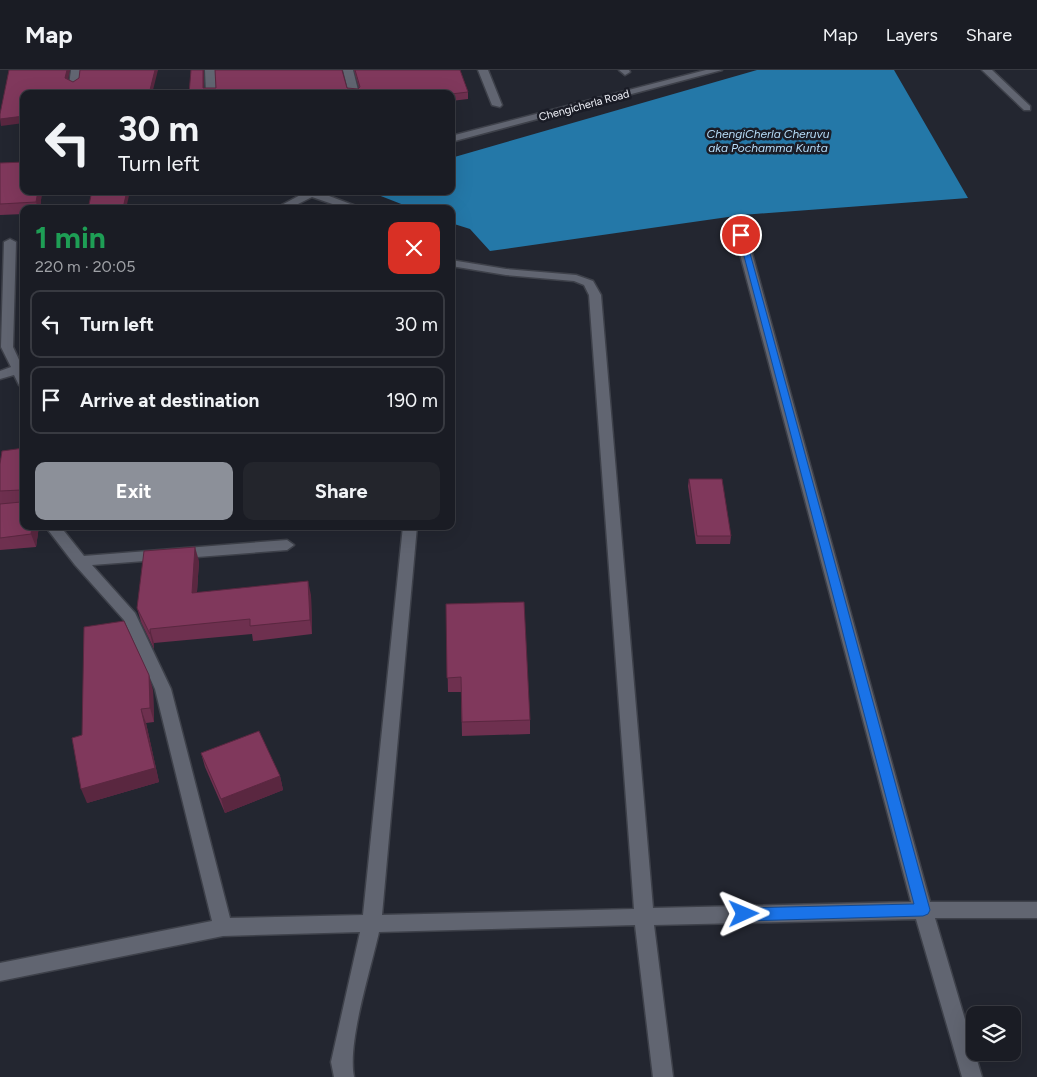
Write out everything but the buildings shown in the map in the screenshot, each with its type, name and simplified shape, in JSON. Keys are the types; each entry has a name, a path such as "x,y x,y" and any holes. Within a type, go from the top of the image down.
{"street":[{"path":"74,86 76,70"},
{"path":"210,70 211,90"},
{"path":"348,70 353,90"},
{"path":"482,70 497,105"},
{"name":"Chengicherla Road","path":"455,138 717,70"},
{"path":"987,70 1027,108"},
{"path":"288,205 310,195"},
{"path":"320,195 348,205"},
{"path":"741,235 923,910 972,1077"},
{"path":"0,375 20,369 7,347 5,242 20,241"},
{"path":"455,264 506,272 576,278 589,283 595,295 644,917 663,1077"},
{"path":"55,530 130,617 163,689 223,927"},
{"path":"344,1077 341,1062 372,923 410,530"},
{"path":"80,561 287,544"},
{"path":"0,972 223,927 923,910 1037,910"}],"water":[{"name":"ChengiCherla Cheruvu aka Pochamma Kunta","path":"757,70 894,70 968,198 742,215 490,251 470,229 455,224 455,205 404,205 378,195 455,195 455,157"}],"route":[{"path":"741,235 923,910 744,914"}]}
